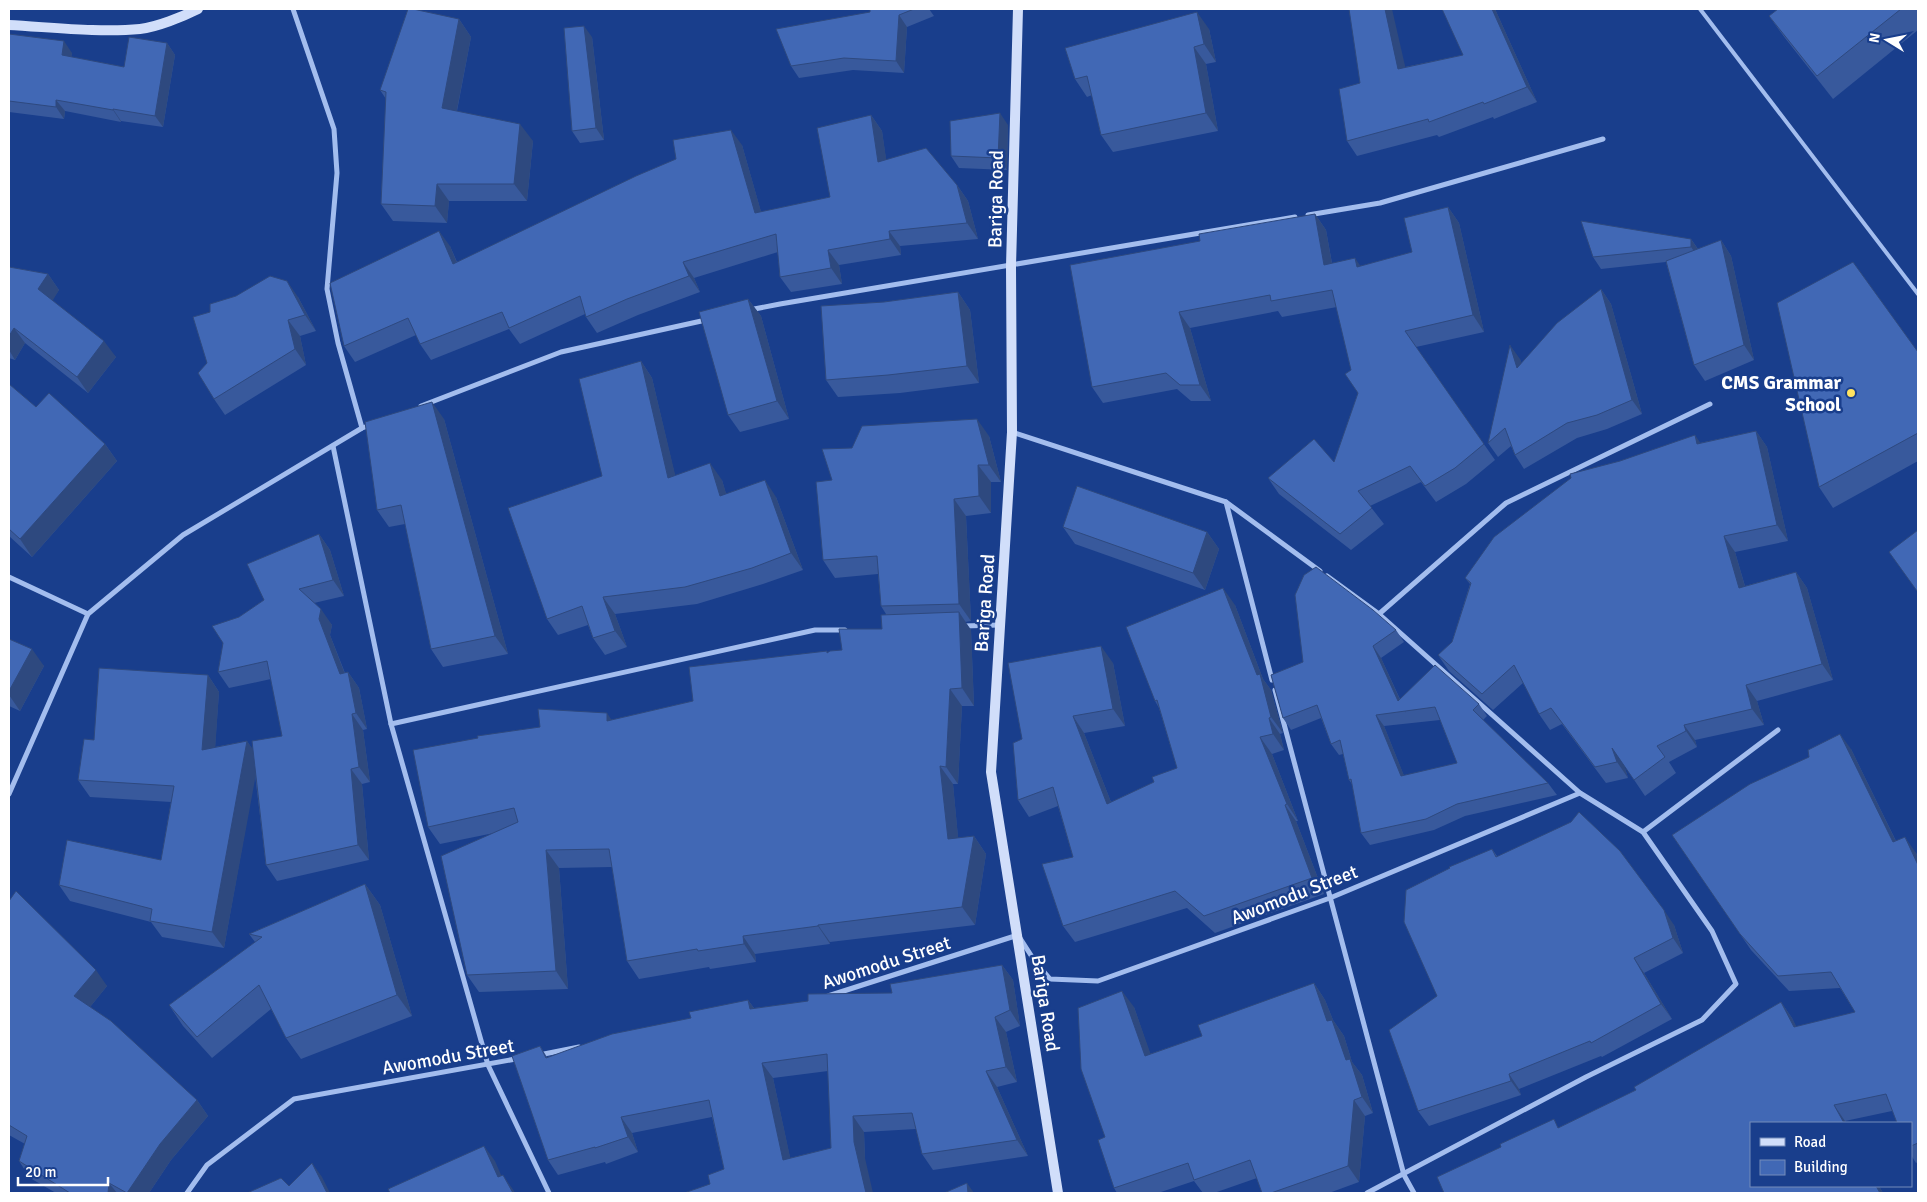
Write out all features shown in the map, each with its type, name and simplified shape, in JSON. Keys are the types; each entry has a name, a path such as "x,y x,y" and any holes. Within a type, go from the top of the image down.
{"street":[{"path":"9,25 141,29 186,15 198,9"},
{"path":"293,9 334,129 337,173 327,289 338,343 362,428"},
{"name":"Bariga Road","path":"1018,9 1011,266 1012,432 991,772 1058,1193"},
{"path":"742,312 1380,203 1603,139"},
{"path":"416,407 561,352 713,318"},
{"path":"1379,614 1506,503 1710,404"},
{"path":"9,794 88,614 183,535 362,428 380,421"},
{"path":"1012,432 1226,502 1379,614 1580,793 1643,832 1712,931 1736,984 1702,1020 1586,1078 1367,1193"},
{"path":"333,446 391,724 488,1065 549,1193"},
{"path":"1226,502 1404,1175 1414,1193"},
{"path":"9,577 88,614"},
{"path":"961,626 1000,625"},
{"path":"391,724 815,630 854,629"},
{"path":"1643,832 1778,730"},
{"name":"Awomodu Street","path":"824,997 1018,935 1034,960 1050,979 1098,981 1330,898 1580,793"},
{"name":"Awomodu Street","path":"536,1055 584,1046"},
{"name":"Awomodu Street","path":"187,1193 207,1165 294,1098 526,1057"}],"lane":[{"path":"1700,9 1918,294"}],"building":[{"path":"408,9 459,19 442,108 520,124 514,184 437,184 435,206 381,204 386,92 380,90"},
{"path":"870,9 914,9 899,15 896,61 844,58 791,66 776,29 870,12"},
{"path":"1349,9 1385,9 1398,69 1463,55 1442,9 1492,9 1527,87 1484,104 1483,102 1429,122 1428,119 1347,141 1339,89 1360,83"},
{"path":"1778,9 1901,9 1817,76 1769,16"},
{"path":"1197,12 1204,44 1194,47 1206,113 1101,135 1087,76 1075,79 1065,48"},
{"path":"584,26 596,128 572,131 564,28"},
{"path":"9,34 64,41 62,55 124,67 129,37 167,43 155,116 56,100 56,107 9,101"},
{"path":"1000,113 998,158 951,156 950,121"},
{"path":"871,115 878,162 926,148 957,185 967,223 889,231 890,239 828,250 831,268 780,277 776,234 683,262 689,276 627,299 586,317 580,296 509,328 502,312 420,344 408,318 344,346 330,283 439,231 453,264 636,176 676,159 673,140 731,130 755,213 830,197 817,128"},
{"path":"1448,207 1473,315 1405,331 1484,444 1455,468 1425,486 1410,466 1358,491 1372,508 1340,534 1268,478 1314,439 1334,462 1358,393 1345,374 1351,370 1332,290 1271,301 1270,295 1179,312 1200,385 1180,385 1166,373 1092,387 1070,265 1200,241 1199,234 1315,214 1324,265 1355,258 1357,267 1412,252 1404,218"},
{"path":"1581,221 1691,239 1691,247 1593,257"},
{"path":"1721,240 1744,345 1694,365 1666,261"},
{"path":"1853,262 1918,352 1918,433 1819,487 1777,303"},
{"path":"9,267 48,274 38,289 104,341 77,377 14,328 9,336"},
{"path":"270,276 287,281 305,315 288,320 295,349 214,399 198,373 207,363 193,317 210,312 210,304 236,296"},
{"path":"1601,289 1632,400 1597,415 1567,423 1515,455 1505,428 1488,443 1510,345 1517,368 1557,323"},
{"path":"958,292 967,366 826,380 821,306 884,302"},
{"path":"748,299 777,401 728,415 699,312"},
{"path":"641,361 668,478 710,463 720,496 765,480 791,553 752,568 685,587 603,597 615,631 593,638 582,606 547,619 508,508 602,476 579,379"},
{"path":"9,384 36,407 49,393 105,444 20,539 9,529"},
{"path":"432,402 495,636 431,649 401,505 377,510 365,422"},
{"path":"977,419 989,465 978,465 979,496 954,499 959,604 881,606 877,556 823,560 816,482 832,480 822,449 852,448 862,426"},
{"path":"1756,431 1777,525 1724,536 1739,588 1796,572 1822,664 1746,685 1752,709 1684,725 1686,731 1657,746 1665,757 1634,780 1612,748 1617,762 1595,767 1551,708 1539,714 1514,665 1482,694 1438,655 1452,642 1471,583 1465,578 1494,537 1571,478 1570,474 1620,461 1695,435 1697,444"},
{"path":"1077,486 1207,532 1193,573 1063,527"},
{"path":"1918,530 1918,590 1917,591 1889,552"},
{"path":"319,534 333,580 299,589 321,609 319,619 340,674 348,672 356,713 352,714 359,767 351,769 358,845 266,865 252,741 282,736 267,661 218,672 223,643 212,626 239,617 264,600 247,564"},
{"path":"1316,567 1396,630 1373,646 1398,701 1435,665 1479,704 1473,710 1548,783 1457,804 1426,819 1361,833 1351,779 1349,780 1340,740 1331,744 1317,705 1283,718 1271,675 1303,662 1295,595 1304,575","holes":["1435,707 1457,763 1401,776 1376,715"]},
{"path":"1223,588 1257,675 1260,674 1271,717 1269,718 1273,734 1260,737 1287,804 1285,805 1312,878 1204,916 1175,891 1063,926 1042,864 1073,857 1053,787 1018,800 1013,743 1022,739 1008,663 1101,646 1113,709 1073,716 1107,804 1154,782 1152,777 1177,768 1157,700 1155,701 1126,627"},
{"path":"959,612 962,688 950,689 946,767 940,766 948,839 974,836 962,907 743,936 744,944 698,951 697,949 627,961 609,849 546,850 556,971 467,975 441,856 518,822 514,808 428,827 413,750 478,738 477,736 540,727 538,709 607,713 607,721 693,701 689,667 842,650 839,629 882,629 881,615"},
{"path":"9,639 32,649 9,691"},
{"path":"99,668 208,675 202,750 247,741 212,932 150,921 152,909 59,885 67,840 161,860 174,786 78,780 84,739 94,740"},
{"path":"1840,734 1893,842 1905,837 1918,865 1918,1143 1912,1146 1912,1122 1897,1122 1886,1094 1834,1105 1843,1122 1750,1122 1750,1187 1877,1187 1880,1193 1444,1193 1437,1177 1501,1147 1500,1144 1554,1119 1558,1128 1636,1090 1634,1087 1781,1002 1794,1027 1855,1012 1831,972 1778,976 1740,934 1672,835 1750,784 1809,757 1808,750"},
{"path":"1579,812 1620,851 1664,910 1673,938 1634,958 1661,1004 1591,1043 1590,1041 1509,1074 1511,1081 1418,1111 1389,1030 1437,996 1404,922 1406,890 1449,867 1492,849 1496,857 1571,822"},
{"path":"365,884 397,995 286,1038 259,985 197,1037 169,1005 262,937 249,934"},
{"path":"16,891 96,970 74,996 111,1021 197,1100 160,1144 127,1193 109,1183 108,1193 70,1193 19,1161 27,1136 9,1125 9,901"},
{"path":"1002,965 1010,1010 995,1017 1006,1067 986,1071 1017,1140 922,1154 912,1113 853,1116 854,1142 866,1193 684,1193 710,1184 708,1175 724,1169 709,1100 621,1117 628,1137 548,1160 512,1056 540,1046 546,1058 612,1034 691,1018 689,1012 748,1000 750,1009 808,1001 808,994 892,993 890,984","holes":["827,1054 831,1148 783,1160 762,1063"]},
{"path":"1314,983 1327,1021 1332,1020 1346,1060 1350,1059 1362,1097 1354,1100 1348,1166 1271,1193 1262,1193 1250,1160 1194,1180 1188,1163 1114,1188 1098,1140 1105,1137 1081,1069 1078,1008 1122,991 1145,1056 1202,1036 1198,1025"},
{"path":"484,1146 498,1177 503,1175 513,1193 390,1193 388,1189"},
{"path":"312,1163 327,1193 247,1193 281,1178 289,1186"},
{"path":"967,1183 968,1193 944,1193"}],"place":[{"name":"CMS Grammar School","path":"1851,393"}]}
